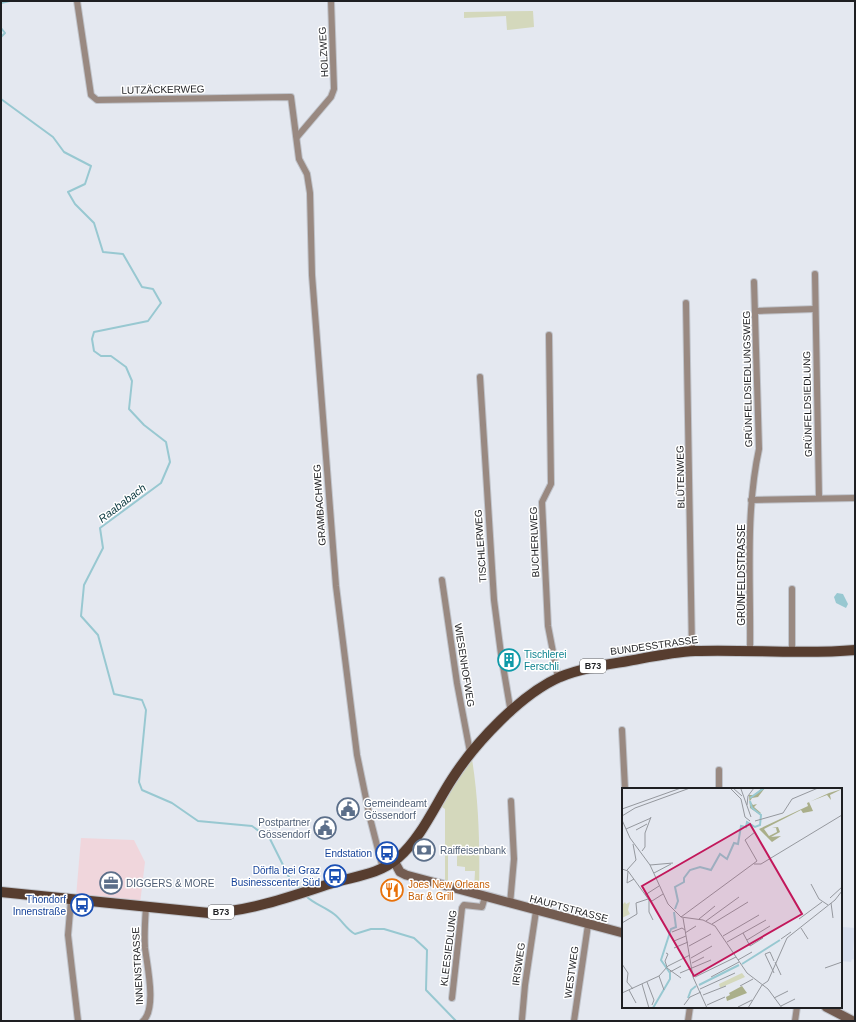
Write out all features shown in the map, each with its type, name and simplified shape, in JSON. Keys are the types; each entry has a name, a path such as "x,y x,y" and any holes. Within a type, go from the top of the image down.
{"main road":[{"name":"BUNDESSTRASSE","path":"1,892 209,913 230,912 295,895 383,869 394,861 409,846 427,823 452,779 470,752 534,692 558,678 587,667 692,651 750,650 792,653 855,650"},
{"name":"HAUPTSTRASSE","path":"394,861 400,872 406,875 588,925 622,933"},
{"path":"828,1008 853,1021"}],"street":[{"name":"LUTZÄCKERWEG","path":"77,1 91,95 97,100 292,97 297,137"},
{"name":"HOLZWEG","path":"297,137 330,97 334,89 331,1"},
{"name":"GRAMBACHWEG","path":"297,137 299,159 306,174 310,193 312,275 337,593 358,763 368,812 383,869"},
{"name":"GRÜNFELDSIEDLUNG","path":"815,274 819,498"},
{"name":"GRÜNFELDSIEDLUNGSWEG","path":"751,500 754,474 760,448 754,282"},
{"name":"BLÜTENWEG","path":"686,303 692,651"},
{"path":"756,311 815,309"},
{"name":"BUCHERLWEG","path":"549,335 551,484 542,502 548,626 558,678"},
{"name":"TISCHLERWEG","path":"480,377 494,600 500,654 511,713"},
{"path":"751,500 855,498"},
{"name":"GRÜNFELDSTRASSE","path":"750,650 751,500"},
{"name":"WIESENHOFWEG","path":"442,580 457,683 470,752"},
{"path":"792,589 792,653"},
{"path":"622,730 625,788"},
{"path":"719,770 719,788"},
{"path":"510,904 514,860 511,801"},
{"name":"KLEESIEDLUNG","path":"452,998 462,908 464,905 482,907 485,897"},
{"path":"71,900 68,935 78,1021"},
{"name":"INNENSTRASSE","path":"143,1021 149,1014 150,1004 145,948 146,907"},
{"name":"IRISWEG","path":"522,1019 525,985 536,911"},
{"name":"WESTWEG","path":"574,1021 588,925"},
{"path":"688,1021 690,1008"},
{"path":"795,1021 798,1008"}],"shaded area":[{"path":"81,838 134,840 145,862 140,904 76,897"},
{"path":"843,927 855,928 853,950 855,951 855,960 852,959 851,962 842,961"}],"green space":[{"path":"533,11 534,27 507,30 506,16 464,18 464,12"},
{"path":"472,759 478,825 479,892 474,891 475,871 465,871 465,867 457,866 457,851 448,851 448,883 445,882 445,809 442,807 461,772"}],"water":[{"path":"837,593 843,594 848,604 846,608 836,603 834,597"}],"waterway":[{"name":"Raababach","path":"1,3 10,1"},
{"name":"Raababach","path":"1,28 5,33 1,37"},
{"name":"Raababach","path":"1,99 53,137 64,152 91,166 85,184 68,192 75,204 94,223 103,252 123,254 142,287 153,289 161,303 148,321 94,332 92,339 94,351 101,356 111,356 126,367 132,381 129,409 144,425 166,442 170,462 161,483 100,528 103,548 84,585 81,616 98,635 114,694 142,700 146,710 139,782 142,790 172,803 198,821 252,826 270,839 290,879 301,890"},
{"name":"Raababach","path":"306,896 334,914 349,930 355,934 371,929 384,929 414,938 427,950 426,990 456,1021"}],"place":[{"name":"Tischlerei Ferschli","path":"509,660"},
{"name":"Gemeindeamt Gössendorf","path":"348,809"},
{"name":"Postpartner Gössendorf","path":"325,828"},
{"name":"Raiffeisenbank","path":"424,850"},
{"name":"Endstation","path":"387,853"},
{"name":"Dörfla bei Graz Businesscenter Süd","path":"335,876"},
{"name":"DIGGERS & MORE","path":"111,883"},
{"name":"Joes New Orleans Bar & Grill","path":"392,890"},
{"name":"Thondorf Innenstraße","path":"82,905"}]}
